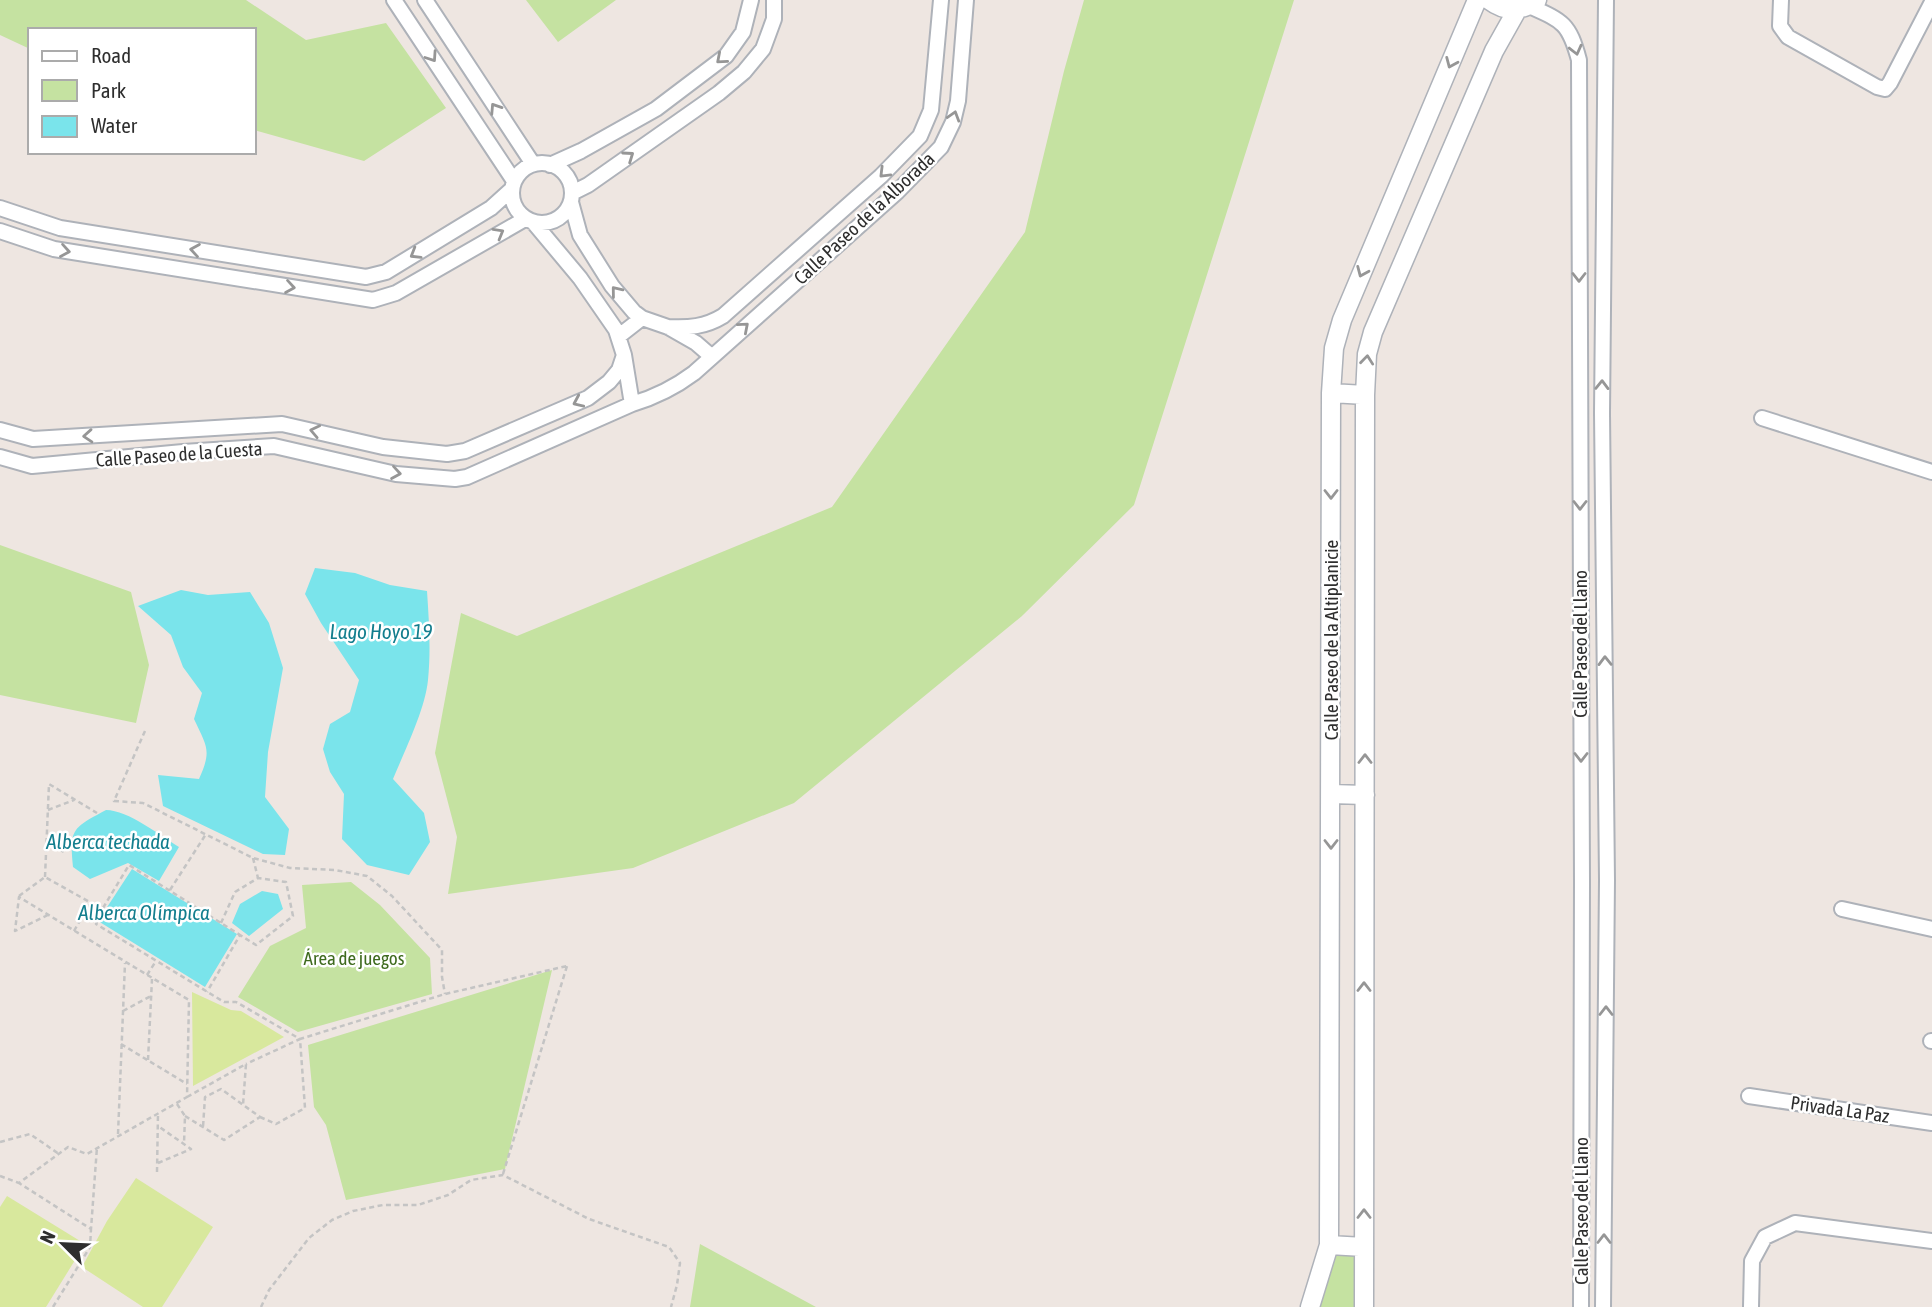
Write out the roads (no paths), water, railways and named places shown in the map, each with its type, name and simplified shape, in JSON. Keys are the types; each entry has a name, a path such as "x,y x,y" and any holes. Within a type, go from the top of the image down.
{"street":[{"path":"394,0 513,185 514,206 580,278 619,336 632,404"},
{"path":"425,0 533,164"},
{"path":"0,208 60,228 366,277 386,272 491,208 513,185 519,173 533,164 550,164 581,151 656,109 726,56 743,32 751,0"},
{"path":"0,231 54,249 373,300 396,293 529,221 550,223 558,219 572,198 588,185 744,72 763,48 774,19 774,0"},
{"name":"Calle Paseo de la Alborada","path":"668,327 709,325 723,316 881,176 920,136 932,110 942,0"},
{"name":"Calle Paseo de la Alborada","path":"673,388 897,192 941,147 953,122 959,92 966,0"},
{"name":"Calle Paseo de la Altiplanicie","path":"1310,1307 1329,1245 1331,393 1334,348 1342,320 1477,0"},
{"path":"1489,0 1499,7 1528,5"},
{"name":"Calle Paseo del Llano","path":"1603,1307 1607,880 1602,413 1606,0"},
{"path":"1781,0 1780,26 1788,37 1885,89 1932,2"},
{"name":"Calle Paseo de la Altiplanicie","path":"1364,1307 1367,354 1373,332 1494,51 1528,5"},
{"name":"Calle Paseo del Llano","path":"1528,5 1563,24 1572,37 1578,60 1581,1307"},
{"path":"934,89 959,92"},
{"path":"550,164 565,174 580,234 620,295 642,318 668,327 711,356"},
{"path":"103,257 106,235"},
{"path":"619,336 642,318"},
{"name":"Calle Paseo de la Cuesta","path":"3,430 33,439 282,424 361,442 447,454 465,452 588,398 609,382 619,370 624,355"},
{"name":"Calle Paseo de la Cuesta","path":"0,454 32,466 274,446 396,474 455,479 467,477 673,388"},
{"path":"1331,393 1365,394"},
{"path":"1579,413 1602,413"},
{"path":"1762,418 1932,472"},
{"path":"0,454 3,430"},
{"path":"355,465 361,442"},
{"path":"1331,794 1364,795"},
{"path":"1582,882 1607,880"},
{"path":"1842,909 1932,929"},
{"name":"Privada La Paz","path":"1749,1096 1932,1123"},
{"path":"1751,1307 1752,1261 1765,1237 1795,1223 1932,1241"},
{"path":"1329,1245 1364,1247"}],"water":[{"name":"Lago Hoyo 19","path":"315,568 355,573 390,585 427,591 430,647 426,692 414,730 393,779 424,813 430,842 409,875 367,865 342,839 344,794 330,772 323,749 330,724 350,712 359,680 305,594"},
{"name":"Lago Hoyo 19","path":"181,590 208,595 250,592 269,623 283,668 268,752 265,797 289,829 285,855 263,854 163,806 158,775 199,779 206,761 206,749 194,719 202,693 183,667 171,635 138,606"},
{"name":"Alberca techada","path":"106,810 134,819 179,847 159,881 128,863 90,879 73,867 72,844 76,831 86,821"},
{"name":"Alberca Olímpica","path":"132,869 237,934 205,987 98,921"},
{"path":"262,891 278,894 283,909 249,936 232,923 240,904"}],"park label":[{"name":"Área de juegos","path":"354,958"}]}
